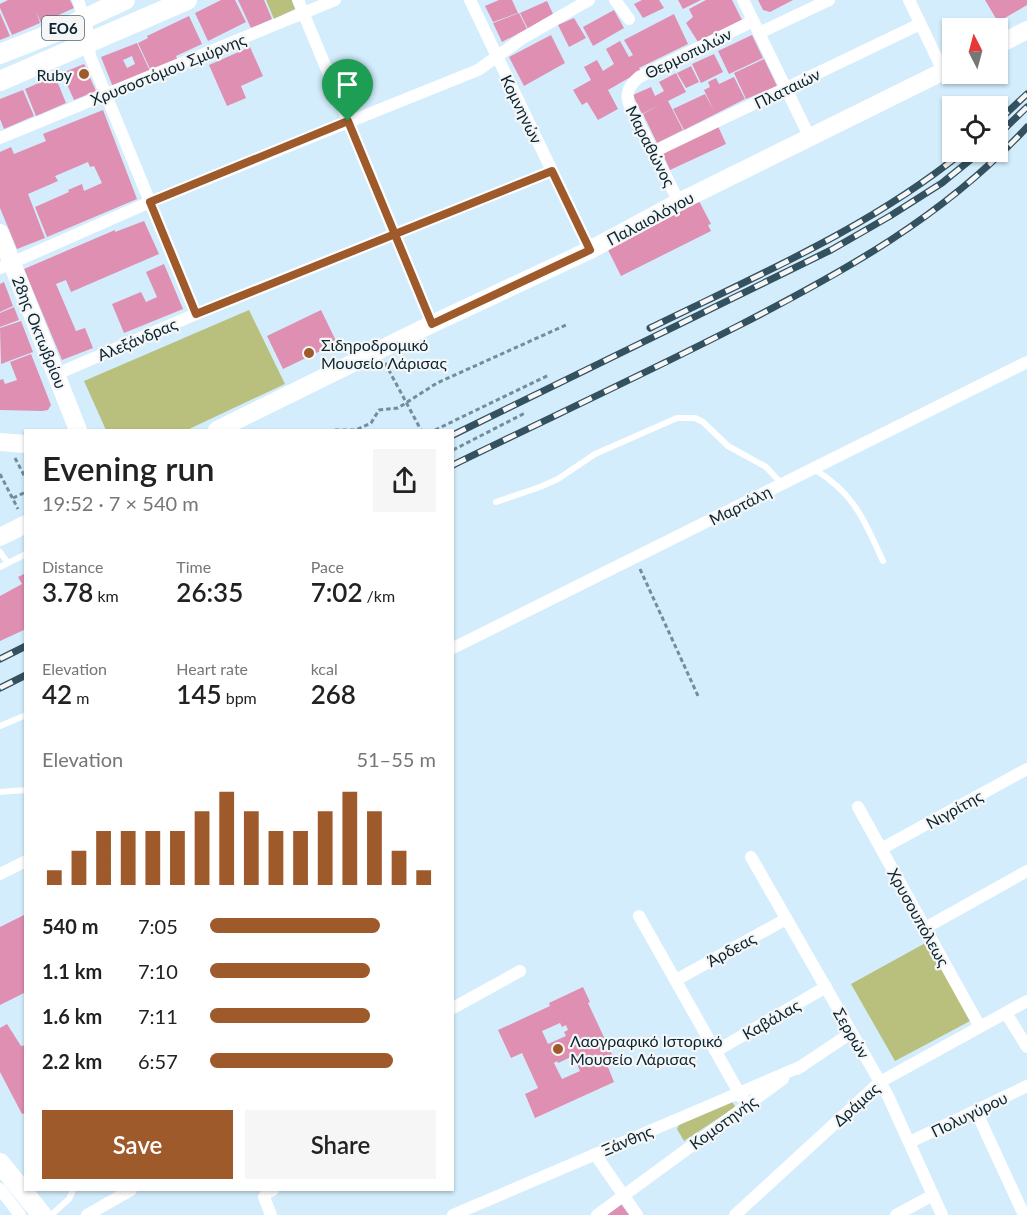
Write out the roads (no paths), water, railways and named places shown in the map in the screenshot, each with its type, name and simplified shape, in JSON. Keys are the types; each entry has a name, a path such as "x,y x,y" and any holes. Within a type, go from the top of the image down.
{"main road":[{"name":"ΕΟ6","path":"0,54 125,0"},
{"name":"ΕΟ6","path":"0,81 187,0"},
{"path":"0,1163 42,1215"}],"street":[{"path":"78,0 85,19 90,56 196,314"},
{"path":"298,0 432,324"},
{"name":"Χρυσοστόμου Σμύρνης","path":"0,138 335,0"},
{"name":"Κομνηνών","path":"470,0 590,250"},
{"path":"6,265 150,202 471,73 523,38 589,0"},
{"path":"615,0 629,19"},
{"path":"743,0 810,138"},
{"name":"Θερμοπυλών","path":"628,90 639,77 756,27 829,0"},
{"path":"909,0 920,24 942,59"},
{"name":"Πλαταιών","path":"653,152 920,24"},
{"path":"1008,40 1027,30"},
{"name":"Παλαιολόγου","path":"219,429 378,350 590,250 679,202 942,72"},
{"name":"Μαραθώνος","path":"628,90 629,104 679,202"},
{"name":"Αλεξάνδρας","path":"57,374 196,314 552,171"},
{"name":"28ης Οκτωβρίου","path":"0,233 6,265 57,374 78,429"},
{"name":"Μαρτάλη","path":"454,648 1027,362"},
{"path":"0,442 20,450"},
{"path":"0,537 23,519"},
{"name":"Νιγρίτης","path":"882,849 1027,769"},
{"name":"Χρυσουπόλεως","path":"858,807 980,1027"},
{"name":"Σερρών","path":"751,856 880,1082 910,1142 942,1215"},
{"path":"0,874 24,862"},
{"path":"925,928 1027,871"},
{"path":"639,916 746,1104"},
{"name":"Άρδεας","path":"676,980 786,919"},
{"path":"454,1007 520,971"},
{"name":"Καβάλας","path":"716,1051 826,987"},
{"name":"Δράμας","path":"735,1215 880,1082 1027,1001"},
{"path":"1006,1013 1027,1047"},
{"name":"Κομοτηνής","path":"597,1215 746,1104 851,1033"},
{"name":"Ξάνθης","path":"453,1215 802,1066"},
{"name":"Πολυγύρου","path":"910,1142 1027,1086"},
{"path":"976,1111 1024,1215"},
{"path":"595,1154 637,1215"},
{"path":"0,1189 20,1215"},
{"path":"87,1215 129,1191"},
{"path":"270,1191 264,1197 271,1215"},
{"path":"20,1215 24,1193"},
{"path":"896,1215 933,1195"}],"lane":[{"path":"496,502 540,488 601,451 677,418 688,417 703,422 728,446 766,467 782,484"},
{"path":"814,469 843,490 856,506 884,561"},
{"path":"0,552 8,563"},
{"path":"0,567 24,555"},
{"path":"0,726 24,716"},
{"path":"0,792 24,790"},
{"path":"51,1215 69,1199 73,1191"}],"railway":[{"path":"1008,112 1027,94"},
{"path":"1008,125 1027,107"},
{"path":"454,465 701,345 853,263 927,215 962,188 1027,127"},
{"path":"650,328 812,249 890,204 950,162"},
{"path":"454,435 831,250 942,183 968,162"},
{"path":"0,659 24,647"},
{"path":"0,688 24,676"}],"place":[{"name":"Ruby","path":"84,74"},
{"name":"Σιδηροδρομικό Μουσείο Λάρισας","path":"309,353"},
{"name":"Λαογραφικό Ιστορικό Μουσείο Λάρισας","path":"558,1049"}]}
